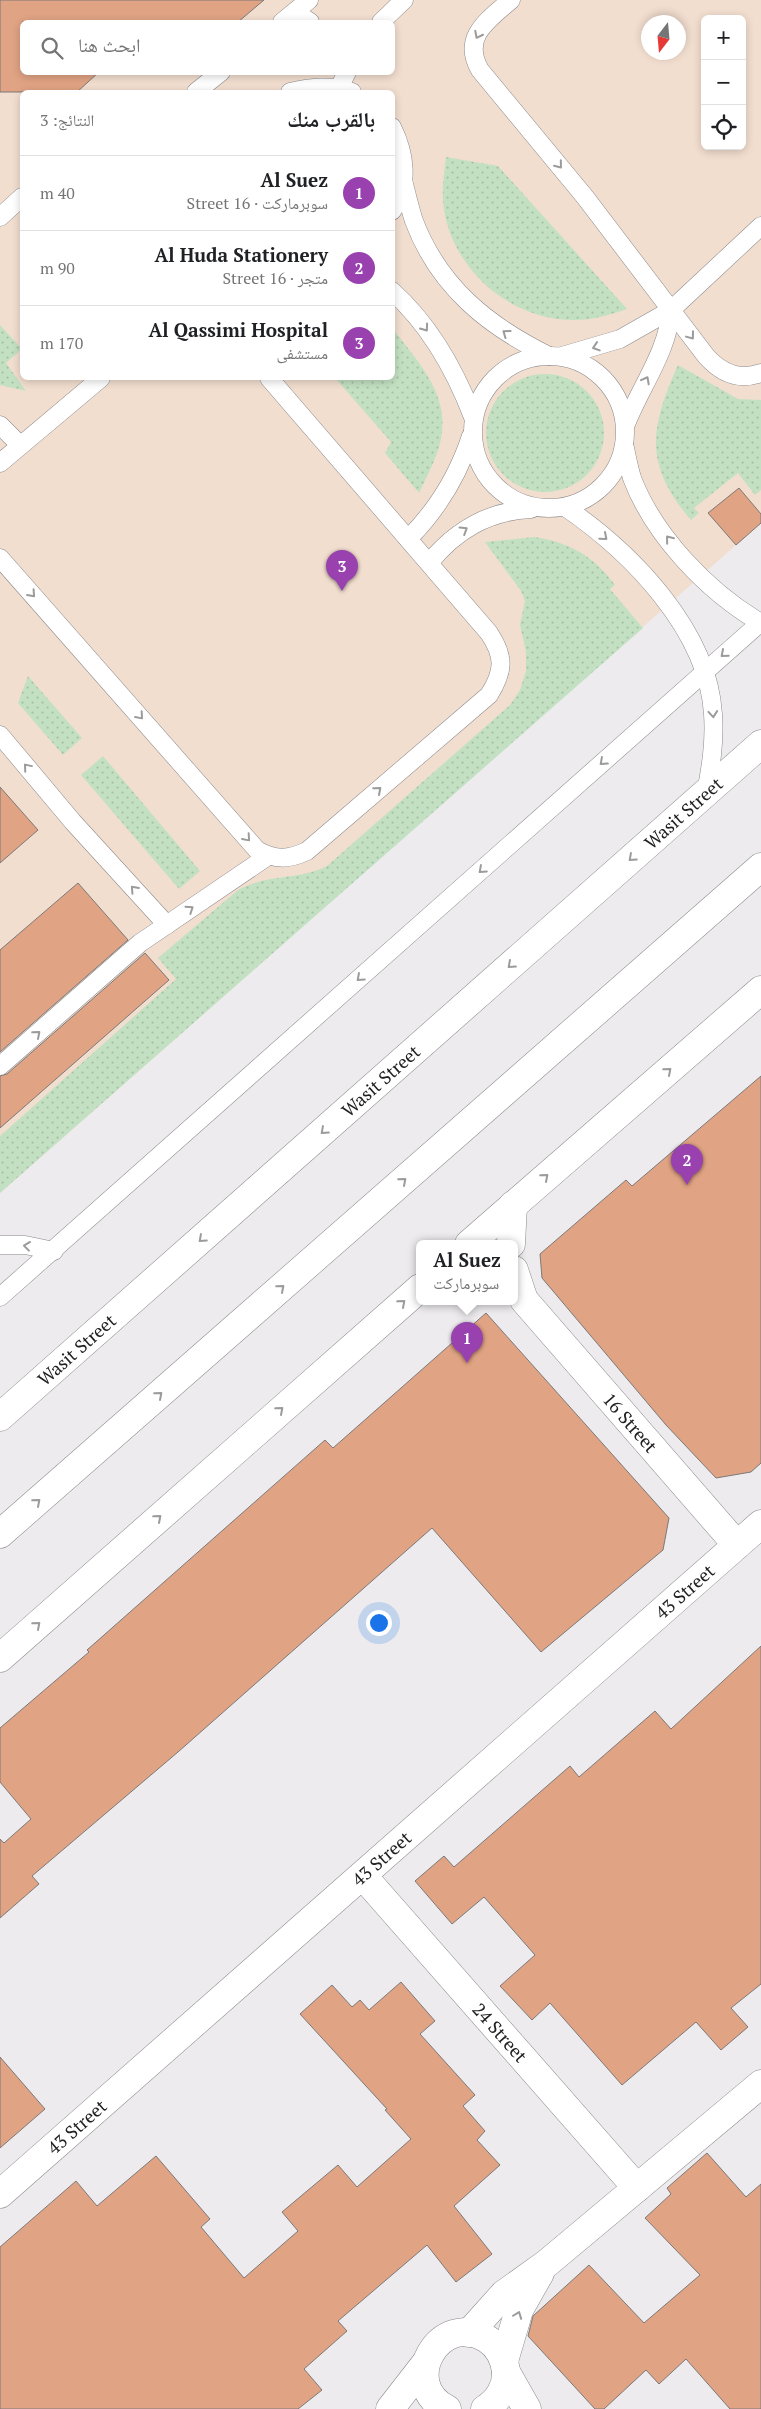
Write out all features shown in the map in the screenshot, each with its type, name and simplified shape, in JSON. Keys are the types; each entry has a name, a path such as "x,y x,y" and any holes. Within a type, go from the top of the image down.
{"street":[{"name":"Wasit Street","path":"0,1417 761,744"},
{"path":"0,1534 761,867"},
{"path":"474,1240 761,990"},
{"path":"511,1240 513,1205"},
{"path":"0,1658 416,1292"},
{"name":"16 Street","path":"519,1299 737,1545"},
{"name":"43 Street","path":"0,2194 761,1524"},
{"name":"24 Street","path":"362,1876 637,2188"},
{"path":"469,2333 504,2294 546,2264 761,2084"},
{"path":"485,2409 501,2393 505,2367 519,2310 546,2264"},
{"path":"390,2409 425,2364 430,2353 446,2337 458,2333 469,2333 481,2335 499,2350 505,2367 527,2409"},
{"path":"425,2364 425,2380 430,2394 440,2406 447,2409"}],"lane":[{"path":"289,17 308,0"},
{"path":"383,20 404,0"},
{"path":"511,0 485,23 477,34 473,47 474,60 486,79 585,197 718,369 735,376 752,376 761,373"},
{"path":"289,17 302,20"},
{"path":"198,90 217,75"},
{"path":"298,90 314,86 346,84"},
{"path":"0,1297 761,623 739,609 700,577 665,535 646,508 632,477 625,447 626,424 619,400 605,380 586,365 556,356 514,338 490,321 454,288 432,256 418,230 404,184 404,162 400,142 395,133"},
{"path":"395,204 404,184"},
{"path":"0,217 20,199"},
{"path":"408,539 441,501 464,456 480,397 492,380 509,367 528,358 556,356 620,338 671,310 761,226"},
{"path":"395,295 420,320 442,350 460,383 472,425 477,460 492,483 513,500 540,509"},
{"path":"626,424 661,351 670,324 671,310"},
{"path":"0,463 99,380"},
{"path":"0,558 257,850 268,856 281,859 295,857 307,852 489,695 498,680 502,664 498,648 429,563 271,380"},
{"path":"0,425 20,445"},
{"path":"429,563 443,546 460,532 478,521 499,514 565,507 586,500 604,486 618,468 625,447"},
{"path":"565,507 590,524 637,569 683,626 705,672 713,712 714,753 706,793"},
{"path":"0,735 73,822 167,925"},
{"path":"0,1066 117,962 167,925 268,856"},
{"path":"0,1246 25,1245 54,1251"}],"shaded area":[{"path":"0,0 761,0 761,523 0,1193"}],"green space":[{"path":"446,157 498,166 627,309 588,319 552,318 530,312 509,302 490,289 473,272 460,253 450,233 443,197"},
{"path":"0,325 20,347 20,351 6,363 26,391 0,385"},
{"path":"395,332 430,379 441,407 443,423 441,439 432,467 419,493 385,453 391,442 337,380 395,380"},
{"path":"678,365 738,399 761,400 761,490 755,495 738,473 694,508 699,513 691,520 665,481 658,463 656,445 661,408"},
{"path":"545,374 568,378 587,391 600,410 604,433 600,456 587,475 568,488 545,492 522,488 503,475 490,456 486,433 490,410 503,391 522,378"},
{"path":"534,537 547,539 569,547 589,558 615,585 610,589 643,628 0,1193 0,1136 176,979 158,958 238,890 261,881 305,874 327,866 510,705 520,690 526,671 526,652 520,625 525,601 521,591 485,542"},
{"path":"28,676 82,738 63,755 18,703"},
{"path":"103,756 200,871 179,889 81,775"}],"building":[{"path":"0,0 264,0 240,20 20,20 20,75 96,75 79,90 0,92"},
{"path":"739,488 761,514 761,523 736,545 708,513"},
{"path":"0,787 38,830 0,863"},
{"path":"78,883 128,940 0,1052 0,950"},
{"path":"145,953 169,980 0,1128 0,1076 7,1074"},
{"path":"761,1076 761,1463 751,1472 716,1478 666,1425 542,1278 540,1254 626,1180 632,1186"},
{"path":"486,1313 669,1518 663,1550 541,1652 432,1528 178,1752 32,1876 39,1884 0,1918 0,1839 4,1843 31,1819 0,1782 0,1728 89,1652 87,1650 325,1440 333,1448"},
{"path":"761,1646 761,1984 731,2008 748,2027 721,2050 696,2022 622,2085 550,2003 532,2020 500,1986 535,1955 484,1897 452,1924 415,1881 444,1856 454,1867 570,1766 579,1777 655,1711 671,1729"},
{"path":"401,1982 435,2021 420,2034 475,2095 463,2106 485,2131 477,2140 500,2165 454,2206 492,2254 456,2282 427,2245 338,2321 347,2331 304,2369 322,2390 298,2409 0,2409 0,2247 76,2181 97,2206 156,2156 210,2219 201,2227 244,2278 298,2231 282,2212 338,2165 357,2187 411,2139 385,2110 387,2109 300,2014 332,1985 352,2007 360,2000 369,2010"},
{"path":"0,2057 45,2109 0,2148"},
{"path":"707,2153 746,2197 761,2184 761,2409 730,2409 686,2359 659,2384 646,2370 604,2409 595,2409 528,2336 533,2316 589,2265 644,2323 700,2275 645,2218 671,2194 667,2188"}],"place":[{"name":"Al Qassimi Hospital","path":"342,591"},
{"name":"Al Huda Stationery","path":"687,1185"},
{"name":"Al Suez","path":"467,1363"}]}
